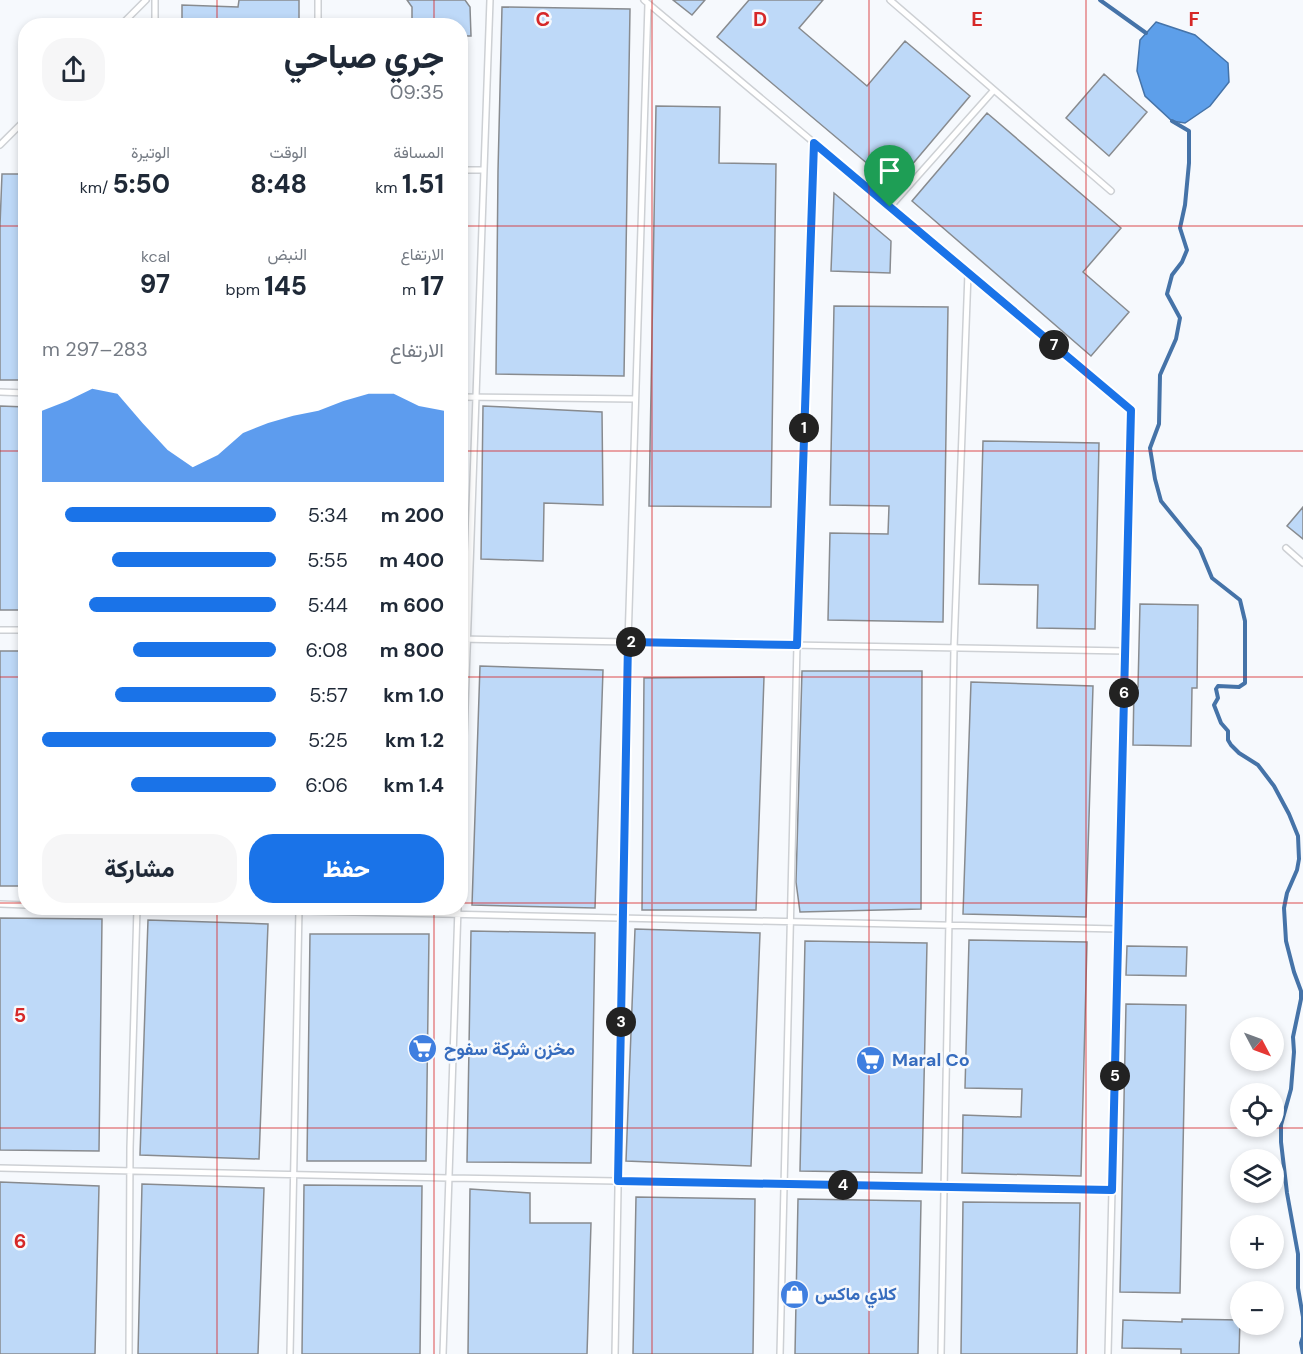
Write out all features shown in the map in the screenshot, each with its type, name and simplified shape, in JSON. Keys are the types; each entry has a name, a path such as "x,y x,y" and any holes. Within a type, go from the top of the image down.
{"lane":[{"path":"128,18 146,0"},
{"path":"155,0 155,18"},
{"path":"318,0 318,18"},
{"path":"490,0 468,639 1125,651"},
{"path":"890,0 1111,191"},
{"path":"646,2 1131,410 1108,1354"},
{"path":"615,1354 628,642 646,2"},
{"path":"890,207 994,90"},
{"path":"0,145 18,127"},
{"path":"780,1354 797,645 814,143"},
{"path":"468,170 484,170"},
{"path":"941,1354 954,648 968,273"},
{"path":"0,392 18,393"},
{"path":"468,397 635,399"},
{"path":"1286,548 1303,562"},
{"path":"0,630 18,630"},
{"path":"0,904 18,904"},
{"path":"468,911 623,918 1118,929"},
{"path":"129,1354 130,1170 137,915"},
{"path":"290,1354 299,915"},
{"path":"443,1354 458,915"},
{"path":"0,1168 1112,1190"}],"water":[{"path":"1156,22 1195,35 1228,63 1229,82 1210,106 1185,123 1172,121 1145,96 1137,71 1140,40"}],"building":[{"path":"239,0 299,0 299,18 182,18 182,5 238,7"},
{"path":"407,0 465,0 470,7 471,36 468,36 468,18 412,18 412,7"},
{"path":"673,0 705,0 692,15"},
{"path":"749,0 823,0 799,28 867,86 905,41 970,96 894,186 717,37"},
{"path":"502,7 630,9 624,376 496,374"},
{"path":"1104,74 1147,112 1109,156 1066,118"},
{"path":"656,106 720,107 719,163 776,164 771,507 649,506"},
{"path":"987,113 1121,228 1083,272 1129,312 1091,356 912,201"},
{"path":"2,174 18,174 18,380 0,380"},
{"path":"834,193 891,241 890,273 831,271"},
{"path":"834,306 948,307 943,622 828,620 830,533 888,534 889,506 830,505"},
{"path":"0,406 18,407 18,610 0,610"},
{"path":"483,406 602,412 603,505 544,503 543,561 481,559"},
{"path":"983,441 1099,443 1095,629 1037,628 1038,585 979,584"},
{"path":"1303,507 1303,539 1287,526"},
{"path":"1140,604 1198,605 1197,688 1192,688 1191,746 1133,745 1134,687 1138,687"},
{"path":"0,651 18,651 18,886 0,886"},
{"path":"480,666 603,670 595,908 472,905"},
{"path":"802,671 922,671 921,909 800,912 796,882"},
{"path":"764,677 756,910 642,910 644,678"},
{"path":"971,682 1093,686 1086,917 963,914"},
{"path":"0,918 102,919 99,1151 0,1150"},
{"path":"148,920 268,924 259,1159 140,1155"},
{"path":"635,929 760,933 751,1166 626,1161"},
{"path":"471,931 595,933 591,1163 467,1162"},
{"path":"310,934 429,934 426,1161 307,1161"},
{"path":"969,940 1087,942 1081,1176 962,1173 963,1115 1021,1117 1022,1089 965,1088"},
{"path":"805,941 927,943 922,1173 800,1171"},
{"path":"1127,946 1187,947 1186,976 1126,975"},
{"path":"1126,1004 1186,1005 1180,1293 1120,1292"},
{"path":"0,1182 99,1186 95,1354 0,1354"},
{"path":"142,1184 264,1188 258,1354 138,1354"},
{"path":"304,1185 422,1186 420,1354 302,1354"},
{"path":"470,1189 530,1193 530,1223 591,1223 587,1354 468,1354"},
{"path":"636,1197 755,1199 753,1354 633,1354"},
{"path":"798,1199 921,1201 918,1354 795,1354"},
{"path":"963,1202 1080,1203 1077,1354 961,1354"},
{"path":"1182,1319 1230,1320 1230,1335 1240,1335 1239,1354 1181,1354 1181,1349 1122,1348 1123,1320 1182,1322"}],"waterway":[{"path":"1100,0 1146,33"},
{"path":"1172,121 1189,131 1189,163 1180,228 1187,250 1182,262 1172,275 1167,294 1180,318 1176,339 1160,375 1159,424 1150,448 1161,501 1200,549 1212,578 1240,600 1245,621 1245,683 1239,687 1218,686 1216,689 1218,698 1214,705 1221,723 1228,731 1228,740 1231,745 1258,765 1274,786 1298,836 1297,870 1287,893 1284,908 1286,941 1301,991 1301,999 1293,1037 1291,1089 1281,1125 1281,1142 1298,1254 1298,1288 1303,1317 1301,1343 1303,1354"}],"place":[{"name":"مخزن شركة سفوح","path":"423,1049"},
{"name":"Maral Co","path":"871,1060"},
{"name":"كلاي ماكس","path":"794,1294"}],"route":[{"path":"814,143 890,207 1131,410 1112,1190 618,1181 628,642 797,645 814,143"}]}
